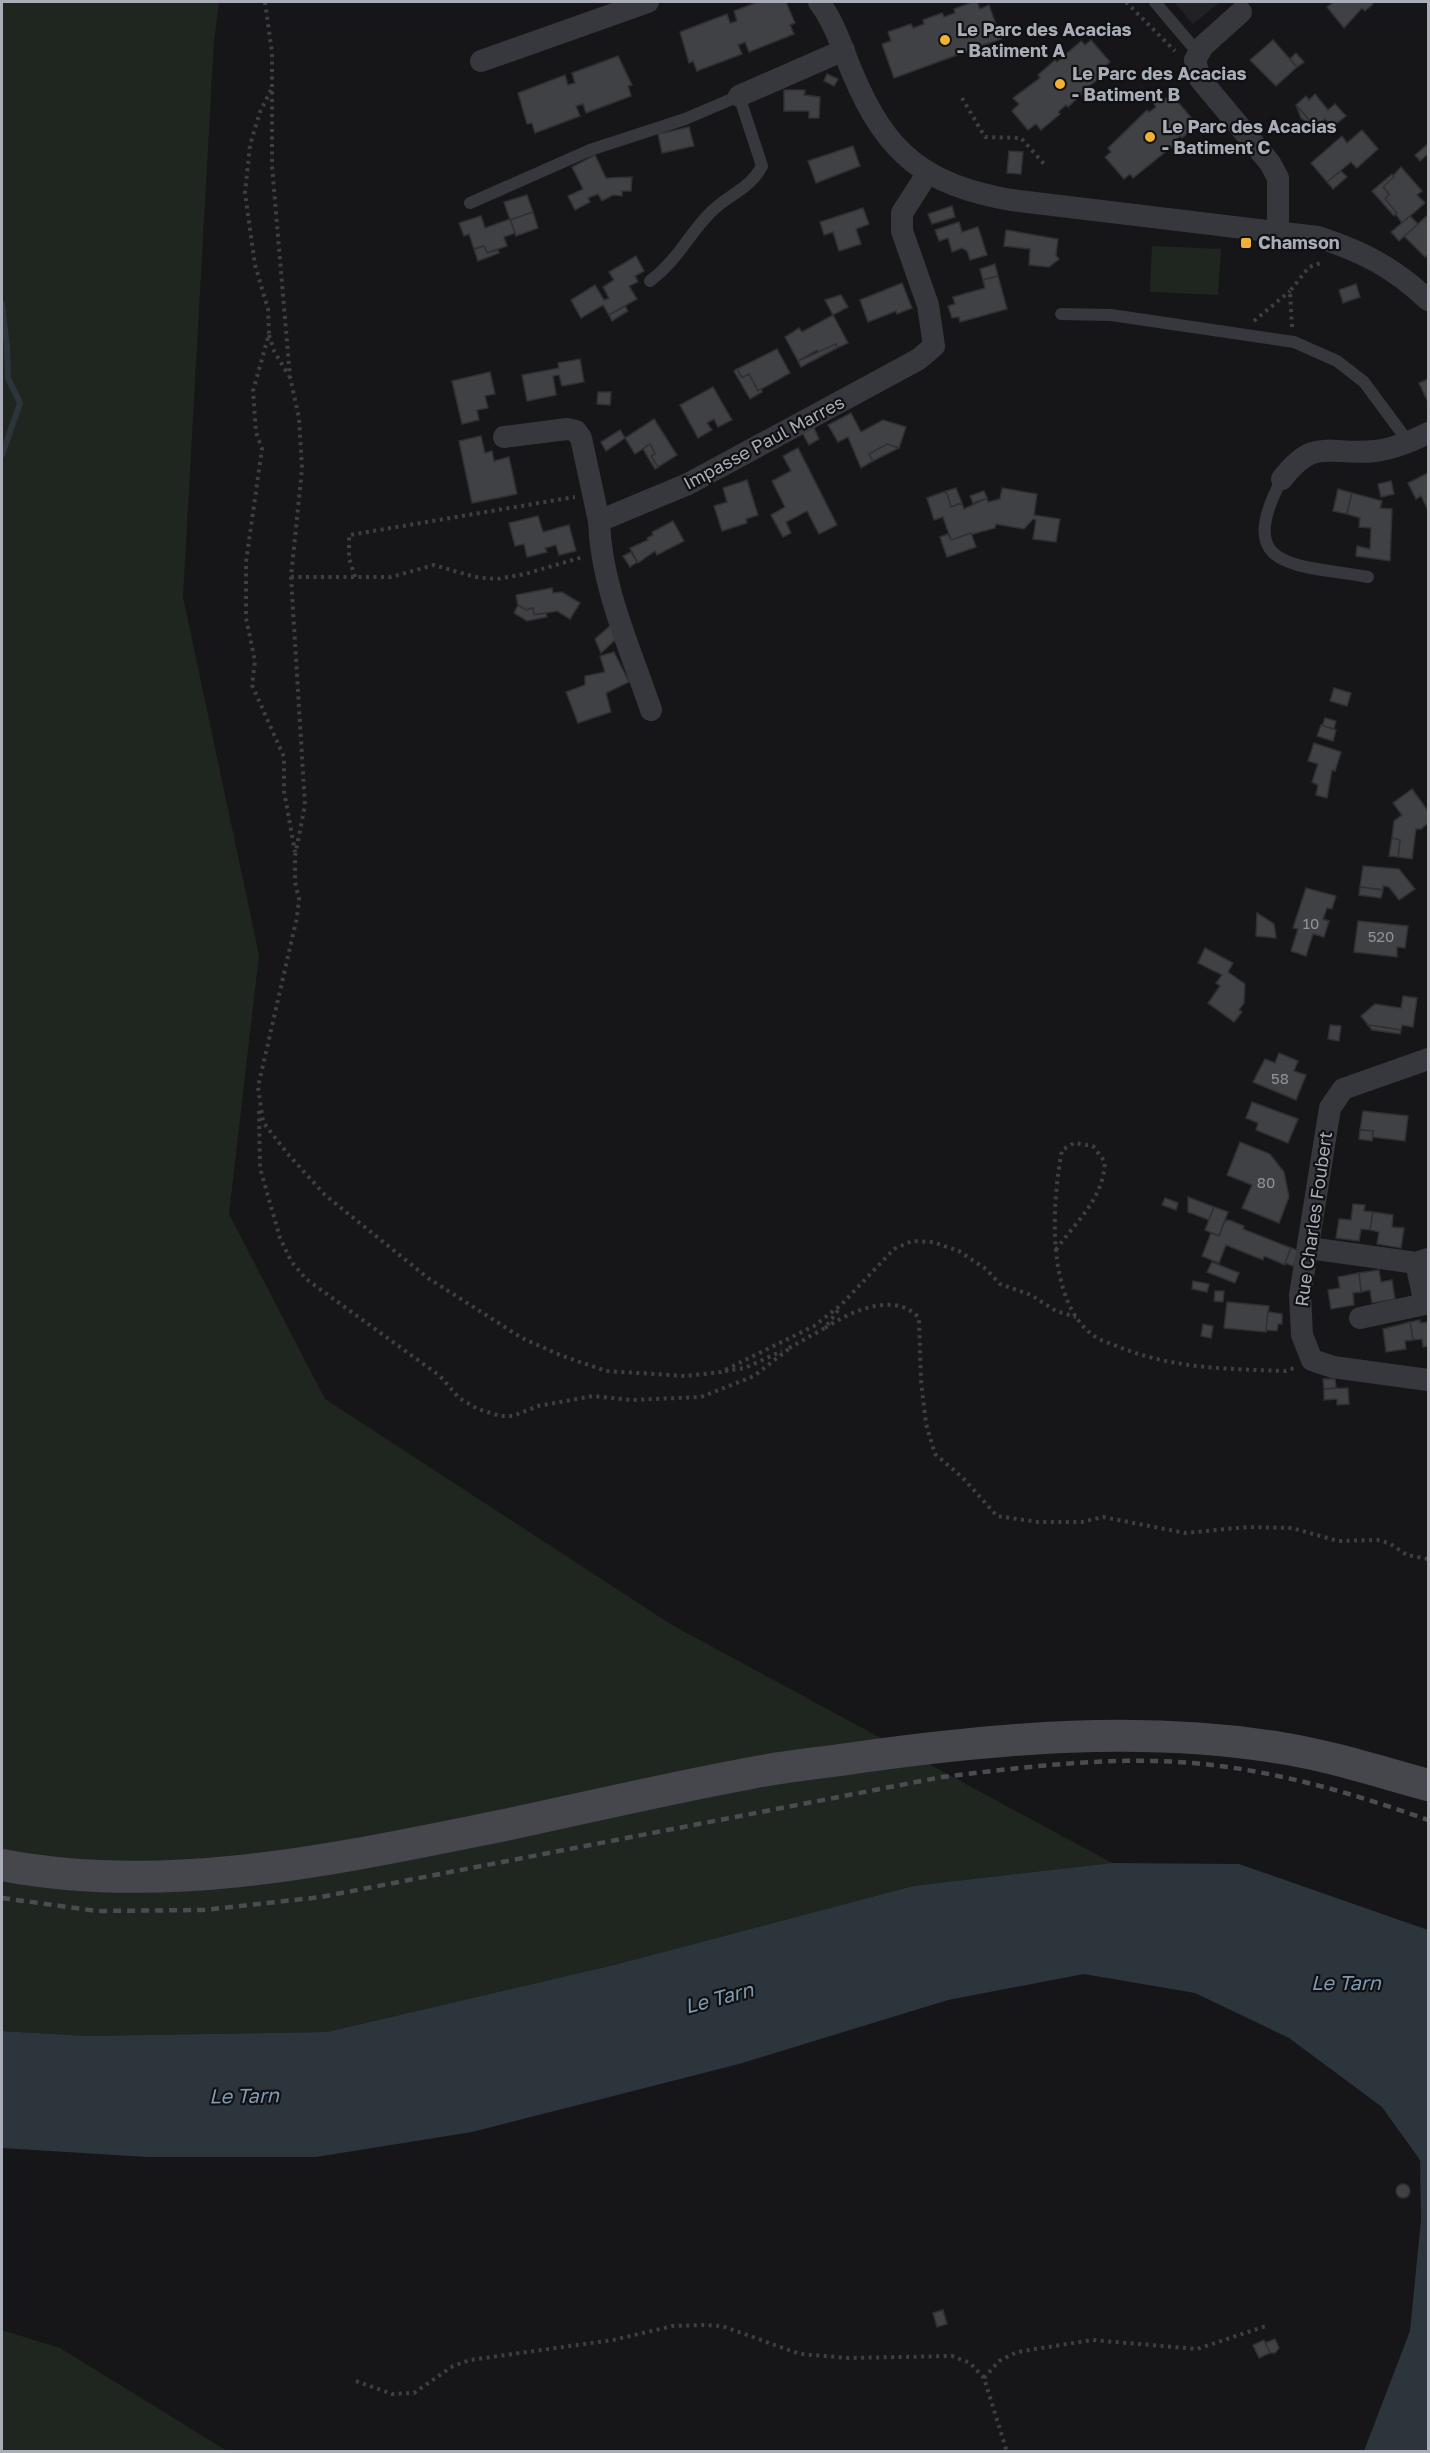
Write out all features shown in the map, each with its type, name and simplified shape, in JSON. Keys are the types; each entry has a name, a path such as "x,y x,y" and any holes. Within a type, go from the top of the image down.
{"main road":[{"path":"2,1865 80,1875 155,1878 233,1872 339,1858 748,1773 1016,1739 1108,1735 1200,1740 1280,1748 1346,1762 1428,1785"}],"street":[{"path":"481,60 648,2"},
{"path":"819,2 831,18 880,126 910,160 927,174 970,192 1011,200 1278,230 1318,237 1346,246 1390,267 1428,300"},
{"path":"1241,12 1197,57 1200,79 1270,163 1278,178 1278,230"},
{"path":"739,96 844,50"},
{"name":"Impasse Paul Marres","path":"599,521 688,484 919,359 934,346 928,305 902,231 902,213 927,174"},
{"path":"504,437 567,429 576,431 581,438 599,521 600,553 606,580 651,710"},
{"path":"1282,479 1298,458 1313,452 1375,451 1406,443 1428,433"},
{"name":"Rue Charles Foubert","path":"1312,1359 1302,1335 1300,1294 1330,1108 1343,1089 1428,1059"},
{"path":"1309,1248 1422,1261 1427,1305 1360,1318"},
{"path":"1312,1359 1333,1367 1428,1380"}],"lane":[{"path":"1155,2 1197,57"},
{"path":"470,203 590,150 685,119 739,96 762,166 756,179 711,212 669,267 650,281"},
{"path":"1061,314 1111,315 1294,342 1337,361 1364,382 1404,436 1406,443"},
{"path":"1282,479 1263,522 1264,540 1268,551 1281,561 1368,577"}],"path":[{"path":"265,2 272,52 273,166 290,377 299,418 302,469 291,577 305,805 295,856"},
{"path":"1126,2 1173,51 1197,57"},
{"path":"272,88 260,112 250,145 244,193 255,265 268,309 269,334 274,351 290,377"},
{"path":"962,99 986,138 1021,138 1045,165"},
{"path":"1240,333 1290,291 1308,267 1332,259 1346,246"},
{"path":"1290,291 1289,309 1294,342"},
{"path":"269,334 253,391 255,432 262,449 246,562 246,618 255,661 251,673 252,686 284,757 284,791 295,856 295,882 299,899 297,917 258,1088 260,1168 280,1238 291,1261 306,1279 440,1376 459,1398 478,1409 500,1416 513,1416 538,1406 593,1396 631,1400 700,1396 754,1376 790,1348"},
{"path":"355,577 349,558 350,535 538,506 593,493"},
{"path":"291,577 391,578 434,565 475,577 497,579 525,574 600,553"},
{"path":"259,1105 263,1122 325,1195 428,1278 522,1338 560,1355 606,1371 686,1376 721,1372 746,1368 790,1348 842,1317 898,1304 912,1310 920,1318 921,1381 926,1424 934,1454 963,1478 997,1516 1009,1520 1049,1522 1082,1522 1103,1517 1185,1533 1248,1527 1292,1528 1338,1541 1383,1542 1407,1555 1428,1559"},
{"path":"1056,1250 1068,1232 1080,1222 1104,1180 1105,1162 1093,1146 1074,1143 1062,1150 1057,1175 1056,1250 1059,1281 1076,1317 1094,1336 1130,1351 1178,1365 1286,1371 1312,1359"},
{"path":"825,1328 842,1305 894,1249 912,1241 933,1242 959,1251 986,1269 1000,1284 1031,1295 1056,1311 1076,1317"},
{"path":"721,1372 814,1326 842,1305"},
{"path":"356,2381 392,2394 414,2392 453,2366 470,2360 613,2340 674,2326 722,2326 800,2354 849,2358 952,2356 970,2363 984,2378 1007,2451"},
{"path":"984,2378 999,2361 1017,2352 1092,2340 1197,2349 1266,2326"}],"shaded area":[{"path":"2,2 219,2 214,41 183,597 259,955 229,1214 325,1399 672,1625 1112,1863 913,1886 618,1964 327,2032 86,2036 2,2031"},
{"path":"1174,2 1220,2 1193,24"},
{"path":"1152,246 1221,249 1218,295 1150,292"},
{"path":"2,2330 60,2348 227,2451 2,2451"}],"water":[{"name":"Le Tarn","path":"1112,1863 1239,1864 1428,1930 1428,2451 1364,2451 1410,2331 1421,2220 1420,2160 1382,2107 1289,2038 1195,1993 1084,1974 948,2000 739,2064 472,2132 316,2157 147,2157 2,2148 2,2031 86,2036 327,2032 618,1964 913,1886"}],"building":[{"path":"758,2 786,2 795,23 790,25 794,34 749,52 745,42 738,45 742,54 697,71 693,61 689,63 680,32 727,14 730,23 737,21 734,11"},
{"name":"Le Parc des Acacias - Batiment A","path":"977,2 980,9 989,5 1001,39 894,78 882,44 891,41 888,32 911,24 913,28 924,24 923,20 942,13 944,17 955,13 954,9"},
{"path":"1334,2 1371,2 1373,4 1365,11 1362,8 1344,28 1327,7"},
{"name":"Le Parc des Acacias - Batiment B","path":"1091,40 1110,62 1104,67 1108,72 1081,92 1082,94 1068,107 1066,105 1058,112 1060,114 1041,130 1036,124 1028,130 1012,111 1019,104 1013,98 1040,78 1038,75 1055,60 1057,62 1081,41 1085,45"},
{"path":"1273,40 1297,67 1276,86 1250,60"},
{"path":"1296,53 1304,62 1297,67 1290,59"},
{"path":"618,56 632,85 628,86 631,96 586,113 583,104 576,106 580,116 535,133 532,123 527,124 518,93 565,75 568,85 575,83 572,73"},
{"path":"827,74 838,79 834,86 824,81"},
{"path":"784,90 805,90 804,95 820,97 819,118 809,118 809,111 784,111"},
{"name":"Le Parc des Acacias - Batiment C","path":"1171,94 1195,122 1189,128 1191,130 1182,138 1180,136 1172,143 1174,145 1133,178 1130,174 1124,179 1105,157 1111,152 1108,148 1147,110 1149,112 1156,107 1154,104 1162,97 1165,99"},
{"path":"1315,94 1328,110 1335,104 1346,116 1332,127 1325,119 1315,127 1296,105 1306,96 1309,100"},
{"path":"1296,105 1315,127 1315,128 1301,118"},
{"path":"689,127 694,146 662,153 658,134"},
{"path":"1362,130 1378,149 1357,168 1351,162 1327,182 1311,163 1342,136 1347,143"},
{"path":"1427,145 1428,154 1420,161 1415,155"},
{"path":"853,146 860,166 816,183 808,161"},
{"path":"1009,151 1023,152 1021,174 1007,173"},
{"path":"595,155 606,178 632,177 631,191 622,191 622,196 613,195 602,201 598,194 588,198 590,202 575,210 568,196 583,189 572,167"},
{"path":"1401,167 1422,191 1417,195 1425,203 1402,223 1385,199 1389,194 1383,187"},
{"path":"1341,171 1347,177 1333,189 1327,182"},
{"path":"1392,174 1394,177 1383,187 1389,194 1385,199 1397,213 1394,216 1372,191"},
{"path":"527,195 533,212 510,220 504,202"},
{"path":"952,206 955,217 932,224 928,214"},
{"path":"863,208 869,224 856,229 861,244 839,251 833,232 824,235 820,222"},
{"path":"533,212 538,228 516,236 510,220"},
{"path":"1428,215 1428,254 1425,257 1404,236"},
{"path":"481,216 485,228 510,219 515,233 504,237 507,246 487,253 484,246 474,249 469,234 464,236 459,223"},
{"path":"1410,216 1418,224 1399,241 1391,232"},
{"path":"959,222 962,232 978,227 987,255 970,260 967,251 962,248 952,252 948,238 939,241 935,230"},
{"path":"1006,230 1058,239 1056,255 1059,259 1049,267 1029,265 1030,249 1004,246"},
{"path":"484,246 487,253 498,250 499,253 478,261 474,249"},
{"path":"636,256 644,271 635,276 638,282 629,286 637,299 609,315 603,305 581,318 571,300 595,285 604,300 609,298 603,287 614,280 609,272"},
{"path":"995,264 998,276 983,280 980,269"},
{"path":"998,276 1007,309 960,322 959,317 952,318 948,306 955,304 953,297 985,288 983,280"},
{"path":"902,283 912,308 897,314 896,311 868,322 860,300"},
{"path":"1356,284 1360,297 1343,303 1339,290"},
{"path":"841,295 848,307 833,315 825,300"},
{"path":"625,306 628,311 612,321 609,315"},
{"path":"833,315 848,343 837,348 836,344 819,354 817,350 798,361 785,337 799,328 802,332"},
{"path":"836,344 837,348 801,367 798,361"},
{"path":"777,349 790,373 758,391 749,374 742,378 737,369"},
{"path":"580,359 584,382 562,386 559,375 553,376 556,395 527,401 522,375 559,368 558,363"},
{"path":"737,369 742,378 749,374 758,391 761,389 762,392 750,399 734,371"},
{"path":"490,372 495,394 485,396 488,408 477,410 479,420 462,424 452,381"},
{"path":"1428,379 1428,402 1419,383"},
{"path":"713,387 732,420 718,427 714,419 707,423 712,430 698,438 680,405"},
{"path":"598,392 611,392 610,405 597,404"},
{"path":"851,413 861,432 883,420 906,427 899,448 887,444 869,454 873,461 861,468 848,437 838,442 828,425"},
{"path":"654,419 677,455 658,467 651,456 655,454 650,444 635,454 625,438"},
{"path":"813,426 819,439 809,445 802,432"},
{"path":"620,430 625,438 606,451 601,442"},
{"path":"481,436 485,453 492,451 494,461 509,457 517,494 472,503 459,441"},
{"path":"650,444 655,454 651,456 658,467 655,469 643,449"},
{"path":"887,444 899,448 873,461 869,454"},
{"path":"798,448 837,525 819,534 807,511 786,522 791,533 783,537 771,515 785,507 772,481 791,471 783,456"},
{"path":"1428,473 1428,510 1421,496 1416,499 1408,483"},
{"path":"747,480 758,515 746,519 747,523 722,531 714,506 727,502 723,488"},
{"path":"1391,481 1394,494 1381,497 1378,484"},
{"path":"956,488 962,503 951,507 946,491"},
{"path":"1002,488 1037,494 1034,515 1060,519 1056,542 1033,539 1036,520 1033,519 1024,529 996,524 995,528 951,540 943,517 934,520 927,498 946,491 951,507 962,503 964,509 987,498 988,502 1000,499"},
{"path":"1338,489 1352,493 1347,514 1333,511"},
{"path":"984,491 987,498 973,503 970,496"},
{"path":"1352,493 1382,501 1380,508 1392,509 1390,561 1356,556 1357,546 1370,549 1371,528 1359,527 1360,518 1347,514"},
{"path":"538,516 543,532 569,525 576,551 559,555 556,545 545,548 547,552 527,557 524,544 515,546 509,523"},
{"path":"673,521 684,541 657,555 655,551 638,563 630,548 648,540 647,538 653,535 652,532"},
{"path":"971,533 976,547 947,557 940,537 948,534 951,540"},
{"path":"631,552 637,562 630,567 623,556"},
{"path":"552,588 553,593 562,592 580,603 570,619 557,611 534,615 533,608 526,610 518,605 516,595"},
{"path":"518,605 526,610 533,608 534,615 546,613 547,617 527,621 514,613"},
{"path":"611,625 616,639 601,653 595,639"},
{"path":"614,652 629,682 606,693 611,712 578,723 566,692 585,685 585,676 605,672 600,656"},
{"path":"1334,688 1351,693 1347,706 1330,701"},
{"path":"1325,718 1336,721 1334,729 1322,726"},
{"path":"1321,725 1336,730 1333,741 1317,736"},
{"path":"1314,743 1341,752 1335,771 1332,770 1327,798 1316,795 1318,785 1312,782 1318,764 1308,761"},
{"path":"1412,789 1428,811 1428,823 1421,829 1416,829 1412,859 1398,857 1400,840 1392,838 1394,821 1402,815 1393,803"},
{"path":"1392,838 1400,840 1398,857 1389,856"},
{"path":"1363,866 1399,869 1415,889 1399,900 1389,887 1383,886 1383,890 1360,887"},
{"path":"1360,887 1383,890 1381,898 1359,895"},
{"path":"1306,888 1336,896 1332,909 1327,908 1323,919 1329,921 1324,937 1313,934 1306,956 1291,951 1298,929 1293,928"},
{"path":"1257,913 1274,924 1276,938 1256,936"},
{"path":"1358,921 1408,926 1405,948 1397,947 1397,957 1354,952"},
{"path":"1205,948 1233,963 1228,972 1245,984 1244,1003 1239,1010 1242,1012 1234,1022 1208,1003 1220,986 1216,983 1222,975 1198,963"},
{"path":"1403,996 1417,998 1413,1027 1402,1025 1401,1030 1368,1025 1361,1016 1375,1004 1401,1008"},
{"path":"1330,1025 1341,1026 1339,1041 1328,1039"},
{"path":"1368,1025 1401,1030 1400,1034 1372,1030"},
{"path":"1279,1053 1298,1061 1294,1071 1306,1075 1296,1100 1253,1082 1265,1059 1275,1063"},
{"path":"1252,1102 1298,1119 1288,1143 1256,1130 1258,1123 1246,1118"},
{"path":"1363,1111 1408,1116 1405,1141 1372,1137 1373,1131 1360,1130"},
{"path":"1360,1130 1373,1131 1372,1141 1359,1139"},
{"path":"1240,1142 1270,1154 1284,1172 1289,1197 1279,1223 1242,1208 1252,1185 1227,1175"},
{"path":"1188,1197 1214,1207 1209,1220 1188,1212"},
{"path":"1165,1198 1178,1203 1176,1210 1162,1205"},
{"path":"1353,1204 1365,1205 1364,1211 1373,1212 1370,1230 1361,1229 1359,1241 1336,1238 1339,1219 1351,1220"},
{"path":"1214,1207 1228,1212 1219,1236 1205,1230"},
{"path":"1373,1212 1393,1215 1392,1227 1404,1228 1401,1248 1377,1244 1379,1232 1370,1230"},
{"path":"1229,1220 1244,1226 1243,1229 1291,1248 1285,1265 1264,1256 1263,1260 1226,1245 1219,1263 1202,1256 1211,1233 1219,1236 1225,1221"},
{"path":"1291,1248 1299,1251 1293,1266 1285,1263"},
{"path":"1212,1262 1239,1273 1235,1283 1207,1272"},
{"path":"1379,1270 1381,1282 1392,1280 1395,1299 1372,1303 1370,1290 1361,1292 1359,1273"},
{"path":"1359,1273 1361,1292 1353,1293 1354,1305 1331,1309 1328,1290 1340,1288 1338,1277"},
{"path":"1193,1281 1209,1284 1207,1292 1192,1289"},
{"path":"1215,1291 1224,1291 1223,1302 1214,1301"},
{"path":"1227,1302 1269,1306 1266,1332 1224,1328"},
{"path":"1268,1312 1282,1314 1282,1324 1278,1324 1277,1331 1266,1330"},
{"path":"1420,1320 1420,1323 1428,1322 1428,1346 1423,1347 1422,1339 1413,1340 1410,1322"},
{"path":"1410,1322 1413,1340 1405,1341 1406,1349 1386,1352 1383,1329"},
{"path":"1203,1324 1213,1326 1211,1338 1201,1336"},
{"path":"1323,1379 1335,1379 1336,1388 1324,1389"},
{"path":"1348,1388 1349,1404 1337,1405 1337,1399 1324,1400 1324,1389"},
{"path":"1403,2184 1408,2186 1410,2191 1408,2196 1403,2198 1398,2196 1396,2191 1398,2186"},
{"path":"943,2310 947,2324 937,2327 933,2313"},
{"path":"1275,2339 1279,2348 1275,2353 1270,2353 1265,2343"},
{"path":"1264,2340 1270,2353 1259,2358 1253,2345"}],"waterway":[{"path":"2,304 8,378 20,403 2,455"}],"railway":[{"path":"2,1898 97,1911 204,1910 321,1897 942,1777 1036,1766 1099,1762 1162,1761 1253,1771 1342,1792 1428,1820"}],"place":[{"name":"Le Parc des Acacias - Batiment A","path":"945,40"},
{"name":"Le Parc des Acacias - Batiment B","path":"1060,84"},
{"name":"Le Parc des Acacias - Batiment C","path":"1150,137"},
{"name":"Chamson","path":"1246,243"}]}
